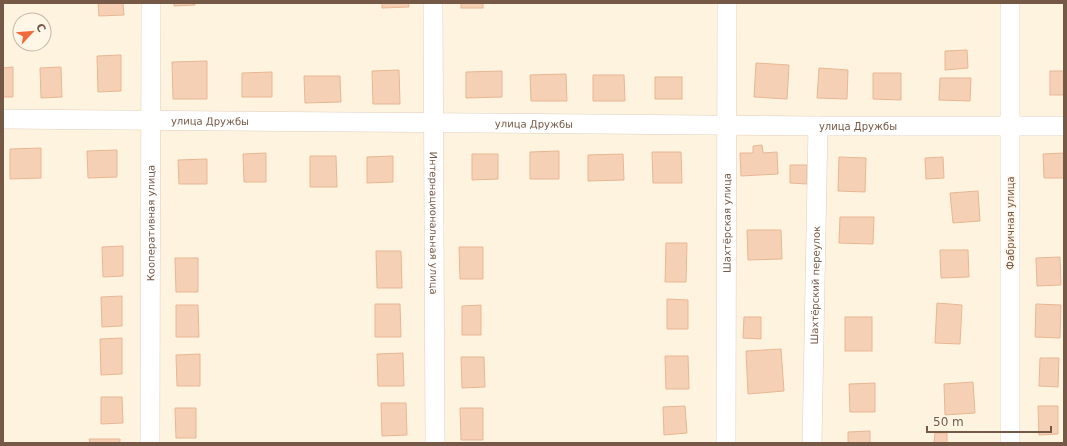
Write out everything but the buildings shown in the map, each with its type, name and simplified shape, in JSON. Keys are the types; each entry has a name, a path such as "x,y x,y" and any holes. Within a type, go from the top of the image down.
{"street":[{"name":"Кооперативная улица","path":"150,3 150,443"},
{"name":"Интернациональная улица","path":"434,3 433,123 435,443"},
{"name":"Шахтёрская улица","path":"726,443 727,3"},
{"name":"Фабричная улица","path":"1010,3 1010,443"},
{"name":"улица Дружбы","path":"3,119 727,126 1064,126"},
{"name":"Шахтёрский переулок","path":"812,443 818,126"}]}
